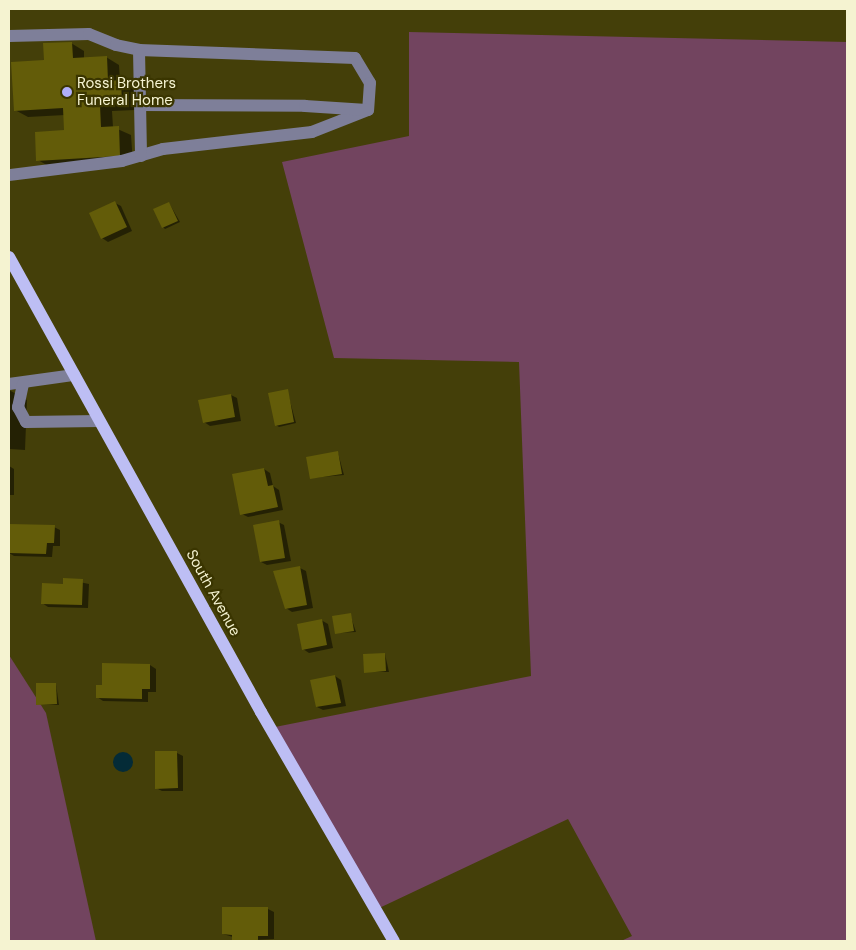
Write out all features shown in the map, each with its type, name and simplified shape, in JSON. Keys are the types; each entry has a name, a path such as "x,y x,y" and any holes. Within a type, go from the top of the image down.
{"main road":[{"name":"South Avenue","path":"9,257 265,720 394,941"}],"lane":[{"path":"9,36 89,34 116,45 139,50 355,58 370,83 368,110"},
{"path":"139,50 141,156"},
{"path":"140,105 305,106 368,110"},
{"path":"9,175 122,161 172,148 312,132 368,110"},
{"path":"9,384 23,384 74,375"},
{"path":"23,384 18,407 26,422 100,421"}],"shaded area":[{"path":"409,32 847,42 847,941 621,941 632,936 568,819 375,910 270,728 531,676 519,362 334,358 282,162 409,136"},
{"path":"9,655 46,713 96,941 9,941"}],"water":[{"path":"123,752 130,755 133,762 130,769 123,772 116,769 113,762 116,755"}],"building":[{"name":"Rossi Brothers Funeral Home","path":"72,42 73,58 107,56 108,81 121,80 122,103 100,105 101,127 119,126 120,156 36,161 35,132 64,130 63,108 14,111 11,62 44,60 43,43"},
{"path":"115,201 127,227 101,239 89,213"},
{"path":"169,202 178,221 162,228 153,209"},
{"path":"288,389 294,422 275,426 268,393"},
{"path":"231,394 235,417 203,423 198,400"},
{"path":"338,451 342,474 310,479 306,457"},
{"path":"264,468 268,486 273,485 278,507 240,515 232,474"},
{"path":"279,520 285,558 260,562 253,525"},
{"path":"9,524 55,525 54,543 47,543 46,554 9,553"},
{"path":"300,566 307,605 285,609 273,571"},
{"path":"63,578 83,579 82,605 41,604 42,583 63,584"},
{"path":"351,613 354,631 335,634 332,616"},
{"path":"322,619 327,645 302,650 297,624"},
{"path":"385,653 386,671 364,673 363,654"},
{"path":"102,663 150,664 150,689 142,689 142,699 96,698 96,685 102,685"},
{"path":"335,675 341,703 316,707 310,680"},
{"path":"36,683 56,683 57,704 36,705"},
{"path":"155,751 177,751 178,788 155,789"},
{"path":"222,907 268,907 268,936 258,936 258,941 232,941 232,935 222,934"}],"place":[{"name":"Rossi Brothers Funeral Home","path":"67,92"}]}
